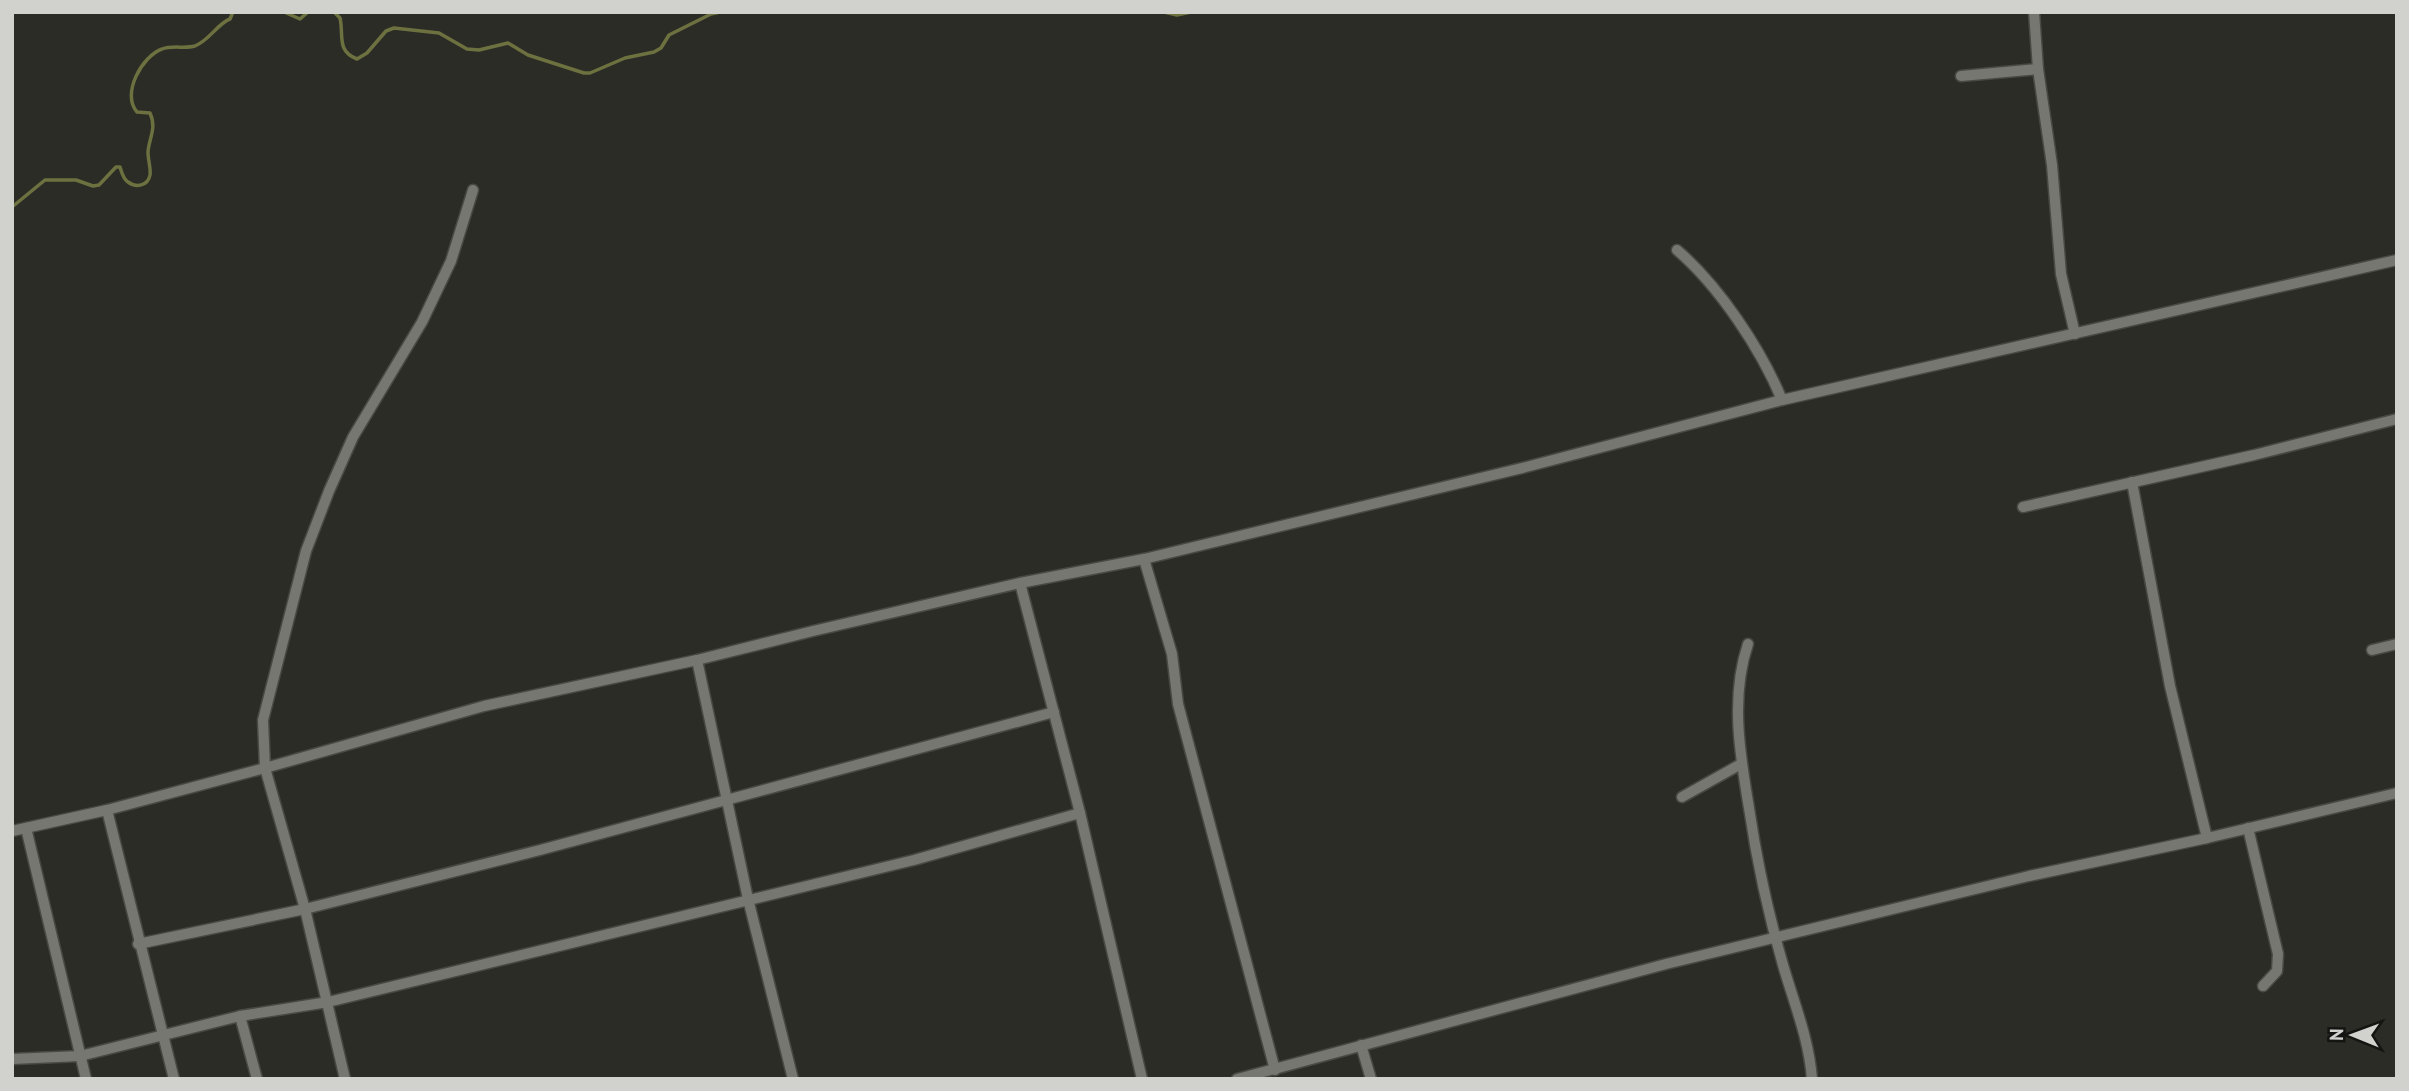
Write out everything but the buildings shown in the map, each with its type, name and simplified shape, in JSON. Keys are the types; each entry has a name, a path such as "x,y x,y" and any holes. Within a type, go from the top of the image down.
{"street":[{"path":"2034,12 2061,274 2075,334"},
{"path":"1961,76 2038,69"},
{"path":"345,1079 305,909 265,768 262,720 306,551 353,438 422,322 451,261 473,190"},
{"path":"1677,250 1694,264 1711,284 1769,369 1782,400"},
{"path":"12,831 107,810 380,737 484,706 697,660 1020,583 1144,559 1526,467 1782,400 2397,260"},
{"path":"2023,507 2397,419"},
{"path":"2132,482 2170,686 2207,838"},
{"path":"1144,559 1171,648 1178,704 1275,1070"},
{"path":"1020,583 1080,813 1142,1079"},
{"path":"1748,644 1742,663 1738,705 1741,764 1757,865 1782,962 1807,1041 1812,1079"},
{"path":"2372,650 2397,644"},
{"path":"697,660 748,900 793,1079"},
{"path":"138,944 305,909 540,850 1054,712"},
{"path":"1682,797 1741,764"},
{"path":"1237,1079 1666,964 2029,876 2397,793"},
{"path":"107,810 138,944 174,1079"},
{"path":"12,1059 80,1056 240,1016 328,1002 914,860 1080,813"},
{"path":"26,828 86,1079"},
{"path":"2248,828 2278,954 2277,971 2263,986"},
{"path":"240,1016 257,1079"},
{"path":"1361,1045 1371,1079"}],"waterway":[{"path":"12,207 45,180 76,180 93,186 99,185 116,167 120,167 123,176 131,184 141,185 147,182 150,175 148,152 153,123 150,113 137,112 133,104 131,96 136,76 147,59 155,53 166,48 195,46 230,19 233,12"},
{"path":"284,12 300,19 308,12"},
{"path":"334,12 340,18 343,47 350,56 357,59 367,53 386,31 394,28 439,33 467,49 479,50 508,43 528,55 584,73 625,58 654,52 661,48 669,35 720,12"},
{"path":"1164,12 1177,15 1191,12"}]}
